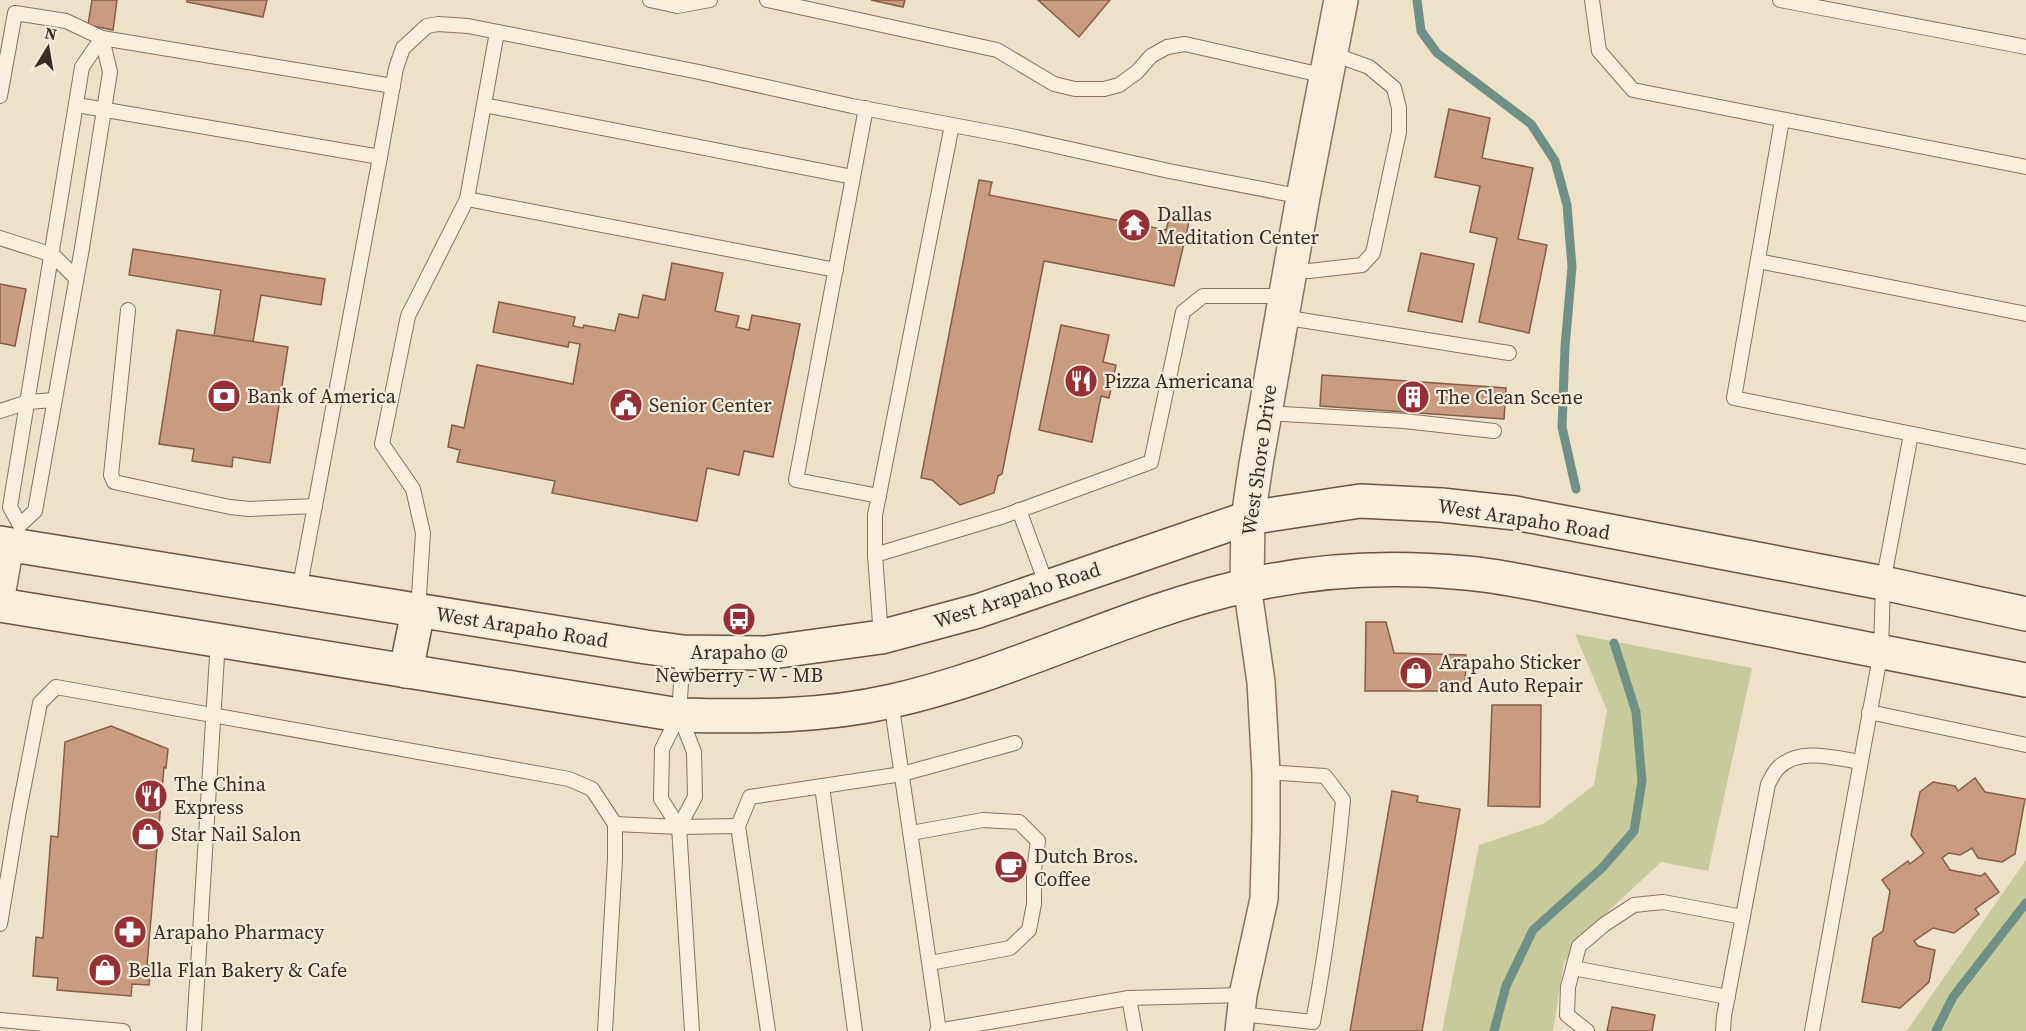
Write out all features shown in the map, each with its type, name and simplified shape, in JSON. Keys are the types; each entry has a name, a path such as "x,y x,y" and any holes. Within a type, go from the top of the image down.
{"main road":[{"name":"West Shore Drive","path":"1247,585 1248,518 1303,197 1341,0"},
{"name":"West Arapaho Road","path":"10,538 298,591 683,652 765,653 881,637 978,611 1248,518 1360,501 1441,504 1515,513 1883,583 2026,614"},
{"path":"0,603 679,715 758,717 829,711 891,701 1000,670 1191,600 1247,585 1366,568 1467,573 1547,586 2026,680"},
{"path":"406,671 418,611"}],"street":[{"path":"0,603 10,538"},
{"name":"West Shore Drive","path":"1241,1013 1264,899 1266,772 1261,682 1247,585"}],"lane":[{"path":"650,0 677,6 710,0"},
{"path":"767,0 996,50 1054,84 1075,88 1104,89 1119,85 1137,72 1151,56 1167,47 1185,44 1328,64 1369,67 1394,88 1400,108 1399,132 1373,253 1362,265 1309,271 1286,294"},
{"path":"1592,0 1599,51 1633,90 2026,167"},
{"path":"1780,0 2026,47"},
{"path":"0,96 15,13 66,21 102,38 393,86"},
{"path":"298,591 396,68 403,48 427,26 456,25 497,32 1303,197"},
{"path":"418,611 423,533 413,489 381,444 408,316 467,199 497,32"},
{"path":"10,538 10,507 82,67 102,38"},
{"path":"10,538 35,511 110,72 102,38"},
{"path":"77,105 380,157"},
{"path":"484,105 853,177"},
{"path":"866,108 796,480 879,496"},
{"path":"1782,120 1734,398 2026,457"},
{"path":"881,637 874,555 875,515 952,125"},
{"path":"467,199 836,270"},
{"path":"0,238 53,255 76,278"},
{"path":"1758,261 2026,314"},
{"path":"874,555 1019,510 1151,462 1182,312 1203,296 1286,294 1509,353"},
{"path":"128,310 111,475 114,482 230,507 249,509 315,506"},
{"path":"0,411 28,402 54,400"},
{"path":"1265,413 1404,421 1494,431"},
{"path":"1812,1031 1881,651 1883,583 1911,434"},
{"path":"1019,510 1047,586"},
{"path":"194,1031 218,640"},
{"path":"683,652 679,715 662,749 661,800 679,827 692,1031"},
{"path":"0,924 40,704 56,687 569,779 592,789 615,824 605,1031"},
{"path":"891,701 938,1031 1129,998 1313,1022 1336,881 1343,800 1325,776 1266,772"},
{"path":"1869,712 2026,745"},
{"path":"679,715 694,752 695,797 679,827"},
{"path":"768,1031 738,826 750,797 902,774 1015,743"},
{"path":"1723,1031 1768,784 1777,768 1800,757 1827,756 1860,762"},
{"path":"822,786 855,1031"},
{"path":"911,833 982,820 1019,822 1038,842 1034,870 1034,904 1029,930 1010,948 930,963"},
{"path":"615,824 679,827 738,826"},
{"path":"1587,1031 1567,1015 1568,987 1579,946 1605,924 1634,905 1663,902 1743,917"},
{"path":"1573,968 1728,997"},
{"path":"1129,998 1135,1031"},
{"path":"0,1020 123,1031"}],"green space":[{"path":"1575,634 1752,668 1708,871 1661,862 1600,919 1564,962 1553,1031 1442,1031 1479,845 1545,823 1594,785 1607,710"},
{"path":"2026,860 2026,1031 1905,1031 1908,1029"}],"building":[{"path":"92,0 117,0 113,30 88,25"},
{"path":"187,0 267,0 263,17 187,2"},
{"path":"871,0 905,0 903,7"},
{"path":"1038,0 1110,0 1079,37"},
{"path":"1449,109 1490,118 1482,158 1533,168 1518,239 1547,245 1529,333 1479,322 1497,238 1470,232 1480,186 1435,177"},
{"path":"979,180 992,182 989,195 1166,230 1169,219 1189,222 1174,286 1044,261 1002,474 998,476 994,493 960,505 932,480 921,478"},
{"path":"133,249 325,279 321,305 261,295 253,342 214,336 221,290 129,275"},
{"path":"1421,253 1474,264 1462,322 1408,311"},
{"name":"Senior Center","path":"672,263 723,273 715,311 739,316 736,327 749,330 752,315 800,324 773,457 744,451 739,475 707,468 697,521 552,493 555,481 457,462 460,450 448,447 452,425 464,428 477,365 573,384 580,344 569,342 568,347 493,332 499,302 575,317 573,326 583,328 584,325 615,331 619,314 638,318 643,295 665,300"},
{"path":"0,284 26,289 15,346 0,343"},
{"name":"Pizza Americana","path":"1061,325 1109,335 1103,362 1116,365 1109,398 1101,396 1092,442 1039,430"},
{"name":"Bank of America","path":"177,330 288,347 270,463 233,457 232,467 192,461 194,449 159,444"},
{"name":"The Clean Scene","path":"1322,375 1506,388 1504,419 1320,406"},
{"name":"Arapaho Sticker and Auto Repair","path":"1366,622 1386,622 1394,653 1466,655 1465,691 1365,691"},
{"path":"1492,705 1541,705 1540,807 1488,806"},
{"path":"111,726 168,749 166,768 164,767 147,965 151,965 149,985 132,984 131,996 57,990 58,978 33,976 36,937 43,938 51,836 58,837 65,742"},
{"path":"1975,778 1985,792 2025,799 2015,854 2002,862 1978,858 1972,848 1960,855 1949,853 1942,858 1950,870 1981,876 1985,873 1999,892 1975,909 1979,914 1954,933 1933,928 1914,941 1918,946 1935,950 1929,982 1900,1008 1862,1002 1873,938 1883,931 1890,891 1882,880 1908,861 1910,864 1924,853 1911,835 1920,792 1933,782 1955,786 1958,791"},
{"path":"1392,791 1418,796 1417,802 1460,809 1422,1031 1350,1031"},
{"path":"1612,1007 1655,1015 1652,1031 1607,1031"}],"waterway":[{"path":"1417,0 1421,31 1437,53 1531,124 1555,161 1567,205 1572,267 1565,347 1562,427 1576,489"},
{"path":"1494,1031 1506,986 1533,930 1602,868 1634,831 1642,781 1636,712 1614,643"},
{"path":"1936,1031 1953,997 2026,903"}],"place":[{"name":"Dallas Meditation Center","path":"1134,225"},
{"name":"Pizza Americana","path":"1081,381"},
{"name":"Bank of America","path":"224,396"},
{"name":"The Clean Scene","path":"1413,397"},
{"name":"Senior Center","path":"626,405"},
{"name":"Arapaho @ Newberry - W - MB","path":"739,619"},
{"name":"Arapaho Sticker and Auto Repair","path":"1416,673"},
{"name":"The China Express","path":"151,796"},
{"name":"Star Nail Salon","path":"148,834"},
{"name":"Dutch Bros. Coffee","path":"1011,867"},
{"name":"Arapaho Pharmacy","path":"130,932"},
{"name":"Bella Flan Bakery & Cafe","path":"105,970"}]}
